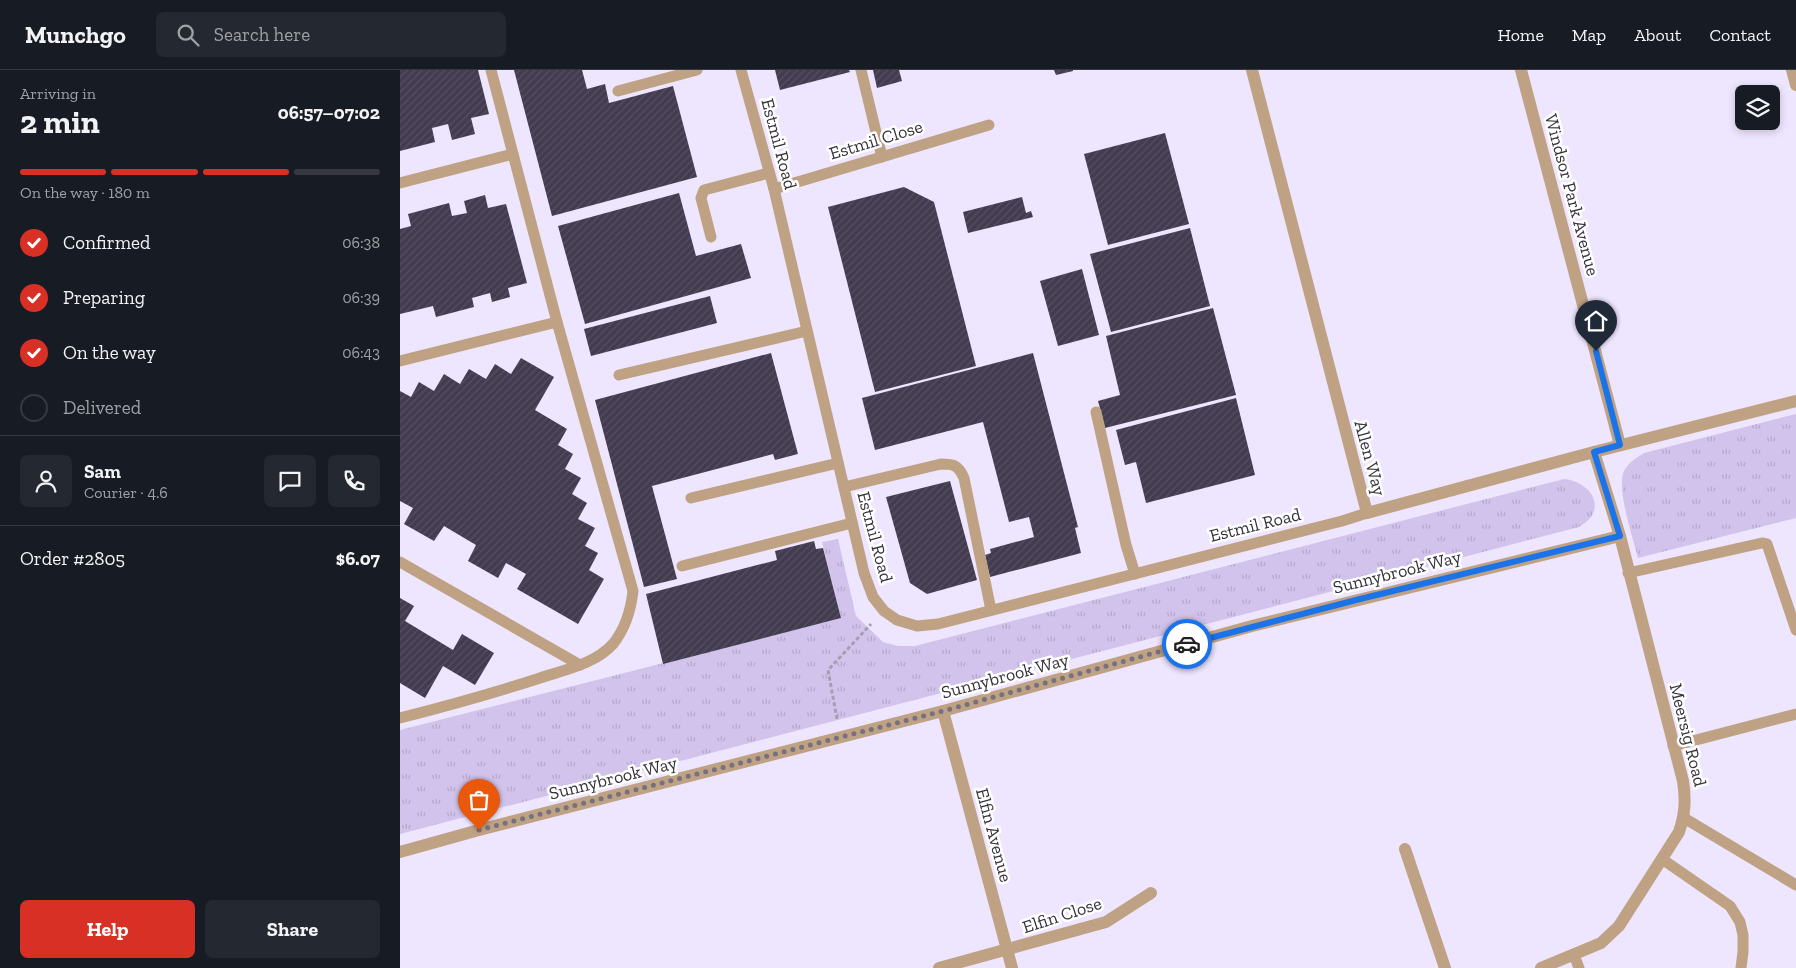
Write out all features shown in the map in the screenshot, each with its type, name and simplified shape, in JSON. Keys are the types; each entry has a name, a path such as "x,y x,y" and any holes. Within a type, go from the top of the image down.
{"street":[{"name":"Allen Way","path":"1252,70 1367,513 1620,445 1796,402"},
{"name":"Windsor Park Avenue","path":"1521,70 1620,445"},
{"path":"1792,70 1796,85"},
{"name":"Meersig Road","path":"1541,968 1601,943 1619,926 1679,832 1684,818 1686,800 1683,781 1620,536 1594,452"},
{"name":"Sunnybrook Way","path":"400,852 943,711 1252,626 1620,536"},
{"name":"Elfin Avenue","path":"943,711 1012,968"},
{"path":"1405,849 1445,968"},
{"name":"Elfin Close","path":"939,968 1106,922 1152,893"}],"lane":[{"path":"400,718 480,697 580,665 592,659 612,644 624,626 632,606 633,591 557,322 491,70"},
{"path":"618,91 697,70"},
{"name":"Estmil Road","path":"741,70 774,189 864,573 873,597 884,611 897,620 917,626 938,624 1367,513"},
{"path":"861,70 882,157"},
{"name":"Estmil Close","path":"774,189 988,125"},
{"path":"400,184 513,154"},
{"path":"710,237 701,198 704,190 769,173"},
{"path":"400,361 557,322"},
{"path":"619,375 807,331"},
{"path":"1096,412 1126,546 1135,574"},
{"path":"691,498 838,463"},
{"path":"844,488 941,464 952,464 959,468 964,478 992,610"},
{"path":"682,566 852,523"},
{"path":"1628,573 1762,543 1767,544 1796,630"},
{"path":"400,562 580,665"},
{"path":"1673,746 1796,714"},
{"path":"1684,818 1796,885"},
{"path":"1662,859 1730,906 1740,922 1743,934 1741,968"},
{"path":"1574,955 1579,968"}],"path":[{"path":"840,737 828,670 884,611"}],"green space":[{"path":"1796,414 1796,518 1638,558 1626,513 1622,489 1624,471 1630,463 1644,453"},
{"path":"1564,479 1583,486 1593,496 1595,503 1591,517 1579,527 400,834 400,730 841,618 822,542 838,539 856,616 883,642 898,646 915,646"}],"building":[{"path":"400,70 478,70 489,114 471,118 475,134 452,140 448,124 432,128 435,142 400,151"},
{"path":"514,70 582,70 587,89 605,84 609,103 673,86 697,177 552,216"},
{"path":"775,70 849,70 850,72 780,90"},
{"path":"873,70 899,70 902,81 877,88"},
{"path":"1054,70 1073,70 1073,71 1056,75"},
{"path":"1165,133 1189,224 1108,245 1084,154"},
{"path":"904,187 934,202 976,366 875,392 828,207"},
{"path":"679,193 696,256 741,244 751,278 585,324 558,226"},
{"path":"485,195 488,208 506,204 527,283 508,288 510,297 492,302 490,293 472,298 474,307 436,317 433,306 400,314 400,229 411,226 408,214 449,203 452,216 467,213 464,201"},
{"path":"1022,197 1026,213 1031,211 1033,217 968,233 963,212"},
{"path":"1190,228 1210,306 1111,332 1090,254"},
{"path":"1082,269 1099,335 1058,346 1040,281"},
{"path":"710,296 717,323 591,356 584,329"},
{"path":"1213,308 1236,395 1105,428 1098,401 1120,395 1106,336"},
{"path":"771,353 798,454 775,460 773,454 652,486 677,579 644,587 595,400"},
{"path":"1033,353 1078,527 1075,528 1081,553 990,577 985,555 991,553 990,549 1034,537 1029,517 1009,522 983,422 875,450 862,398"},
{"path":"521,358 554,377 535,410 567,429 558,445 573,454 565,469 581,478 572,494 587,503 578,519 595,528 585,546 598,553 589,570 604,579 578,624 517,589 526,574 506,563 498,578 468,561 476,545 444,526 434,541 404,524 413,508 400,501 400,391 411,397 419,382 434,391 444,374 460,384 469,369 486,379 495,364 511,374"},
{"path":"1236,398 1255,475 1146,503 1136,462 1125,465 1116,430"},
{"path":"950,481 977,580 927,594 910,583 886,497"},
{"path":"814,541 816,549 823,548 841,618 663,664 646,594 777,560 775,551"},
{"path":"400,598 414,606 405,621 453,650 462,634 494,653 475,685 443,666 425,698 400,683"}],"way so far":[{"path":"479,830 943,711 1187,644"}],"route":[{"path":"1187,644 1360,599 1620,536 1594,452 1620,445 1596,351"}]}
